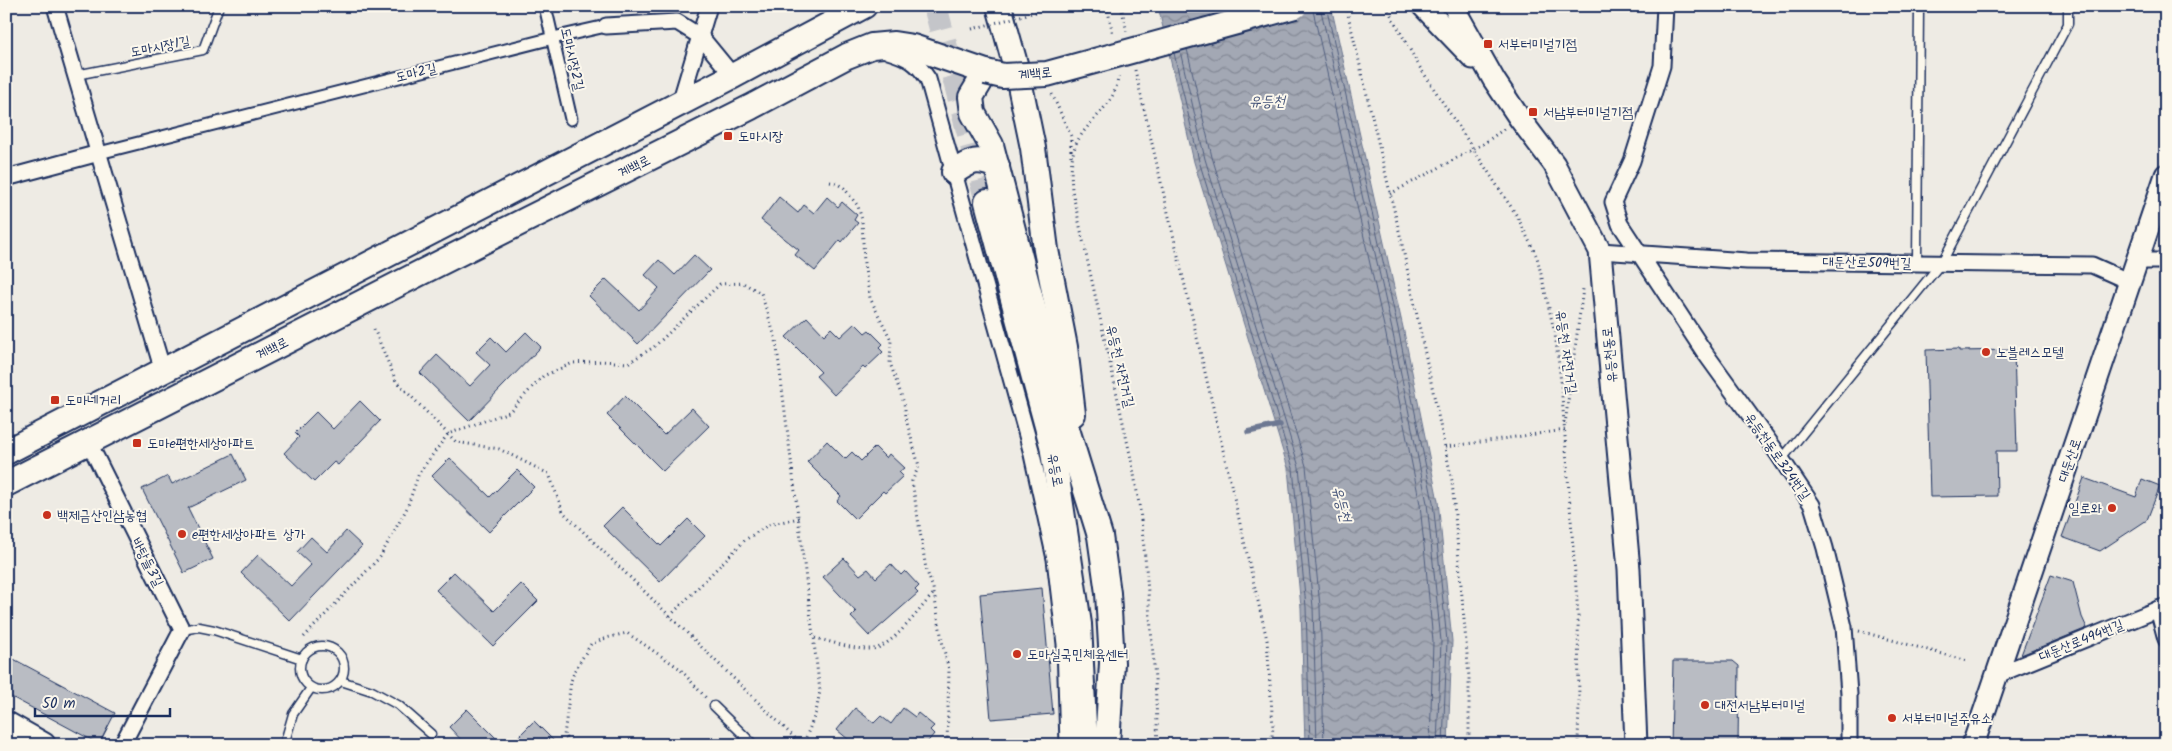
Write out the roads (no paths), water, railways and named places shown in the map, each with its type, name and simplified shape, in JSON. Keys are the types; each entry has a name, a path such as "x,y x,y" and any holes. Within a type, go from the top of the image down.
{"main road":[{"path":"6,452 733,76 864,6"},
{"path":"999,6 1018,71 1033,148 1046,250 1065,348 1080,470"},
{"name":"계백로","path":"6,484 751,107 847,56 872,46 894,44 913,47 1003,76 1047,74 1295,6"},
{"path":"1423,6 1494,80"},
{"name":"유등천동로","path":"1455,6 1458,16 1494,80 1520,119 1554,164 1600,251 1629,569 1636,745"},
{"path":"986,72 971,97 974,113 991,145 1053,384 1080,470"},
{"path":"954,172 965,164 982,160 997,166"},
{"name":"대둔산로","path":"1973,745 2166,175"},
{"name":"유등로","path":"986,202 1052,445 1079,624 1085,745"},
{"name":"유등로","path":"1080,470 1100,536 1108,593 1112,663 1107,745"},
{"path":"6,724 43,745"}],"street":[{"path":"55,6 163,371"},
{"name":"도마시장2길","path":"545,6 572,119"},
{"path":"680,103 709,6"},
{"name":"유등천동로324번길","path":"1665,6 1662,66 1632,161 1613,202 1620,224 1705,353 1812,505 1825,548 1844,627 1849,694 1849,745"},
{"name":"도마2길","path":"6,178 606,26 677,22 701,37 733,76"},
{"path":"872,46 903,56 919,66 928,79 1031,450 1055,559 1065,644 1068,745"},
{"name":"대둔산로509번길","path":"1600,251 1747,261 2092,265 2130,282"},
{"path":"2137,261 2166,261"},
{"name":"바탕들3길","path":"88,441 182,630"},
{"path":"2162,608 2166,639"},
{"name":"대둔산로494번길","path":"1997,675 2162,608"},
{"path":"122,745 182,630"}],"lane":[{"name":"도마시장1길","path":"76,75 203,50 219,6"},
{"path":"1917,262 1919,6"},
{"path":"1782,460 1942,262 2068,24 2068,6"},
{"path":"182,630 199,627 214,630 302,659"},
{"path":"319,646 333,649 343,659 344,674 341,680 330,689 322,691 311,688 300,674 302,659 312,648 319,646"},
{"path":"341,680 372,691 398,705 431,734"},
{"path":"284,745 293,714 311,688"},
{"path":"714,706 754,745"}],"water":[{"name":"유등천","path":"1158,6 1331,6 1404,332 1438,501 1452,641 1448,745 1305,745 1301,608 1288,468 1194,162"}],"waterway":[{"path":"1248,432 1280,425"}],"tunnel":[{"path":"935,6 987,202"}],"place":[{"name":"서부터미널기점","path":"1488,44"},
{"name":"서남부터미널기점","path":"1533,112"},
{"name":"도마시장","path":"728,136"},
{"name":"노블레스모텔","path":"1986,352"},
{"name":"도마네거리","path":"55,400"},
{"name":"도마e편한세상아파트","path":"137,443"},
{"name":"일로와","path":"2112,508"},
{"name":"백제금산인삼농협","path":"47,515"},
{"name":"e편한세상아파트 상가","path":"182,534"},
{"name":"도마실국민체육센터","path":"1017,654"},
{"name":"대전서남부터미널","path":"1705,705"},
{"name":"서부터미널주유소","path":"1892,718"}]}
